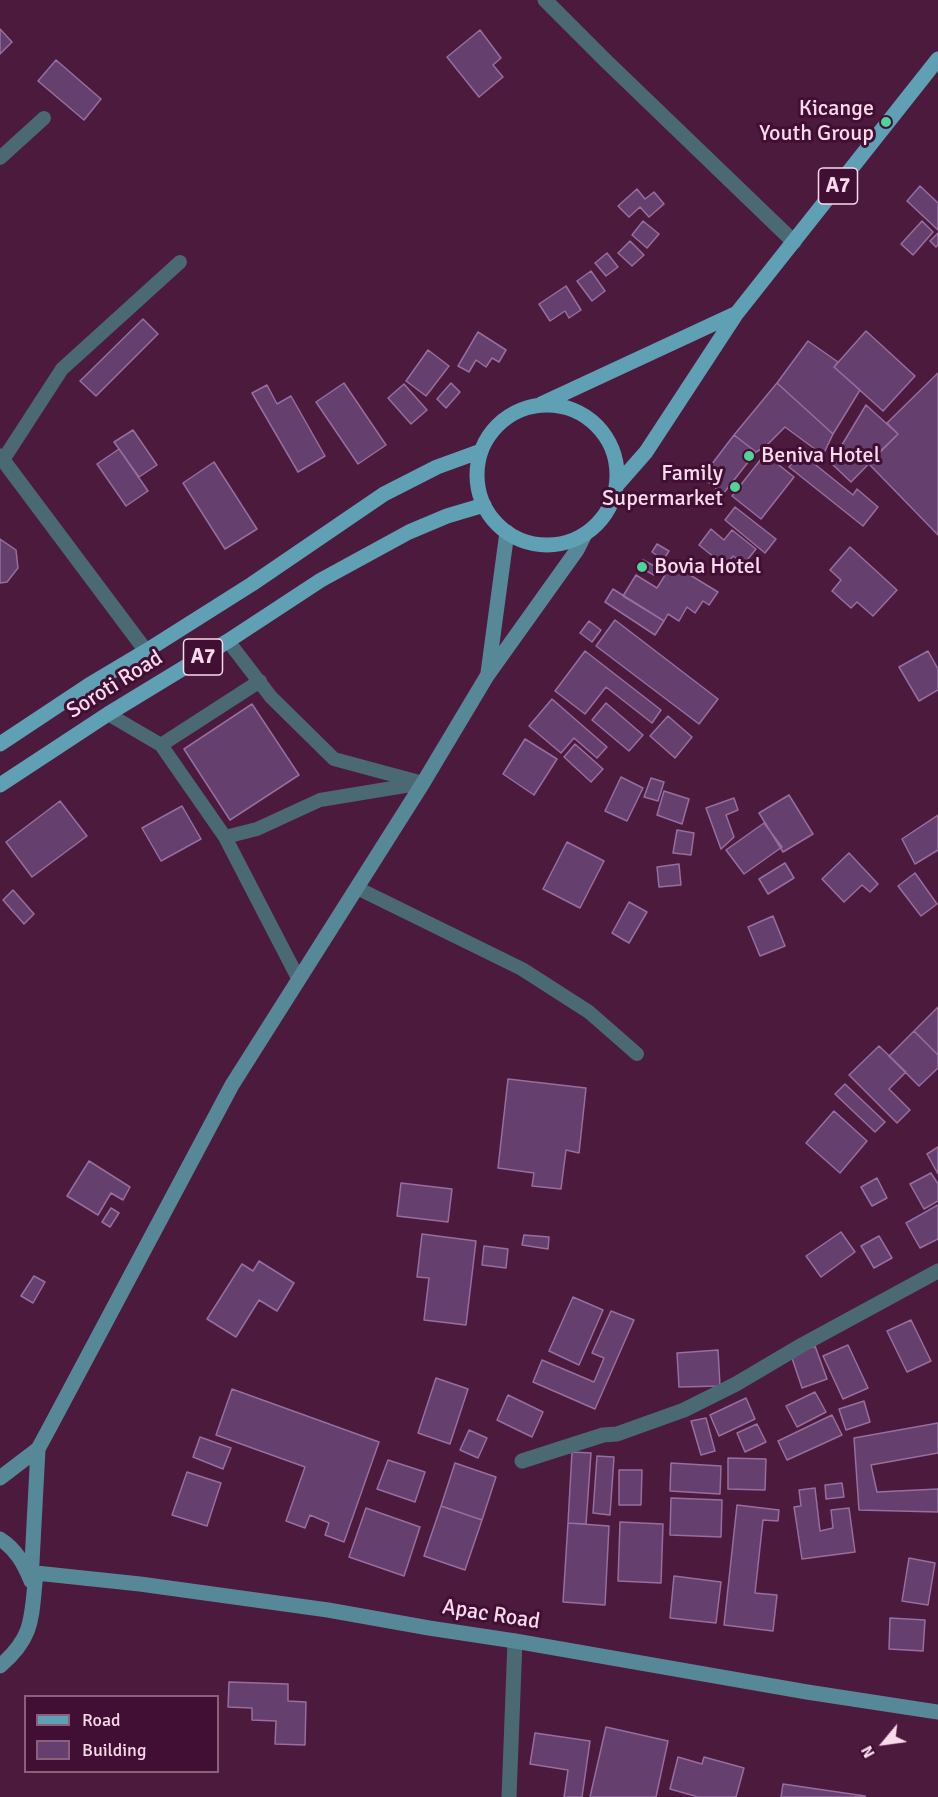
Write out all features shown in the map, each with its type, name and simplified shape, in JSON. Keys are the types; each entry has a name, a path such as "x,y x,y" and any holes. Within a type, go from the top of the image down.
{"main road":[{"name":"A7","path":"617,485 646,452 737,313 938,59"},
{"name":"A7","path":"539,405 561,406 581,413 598,426 610,443 617,464 617,485 611,505 600,521 585,534 566,543 546,545 525,542 507,532 484,505 477,478 478,464 481,451 490,434 503,419 520,409 539,405 737,313"},
{"name":"Soroti Road","path":"0,744 89,685 292,558 384,494 437,467 481,451"},
{"name":"Soroti Road","path":"0,785 321,580 409,532 447,516 484,505"}],"street":[{"path":"545,0 794,242"},
{"path":"2,458 146,651"},
{"path":"487,676 507,532"},
{"path":"0,1478 38,1449 232,1085 423,783 487,676 577,550 585,534"},
{"path":"522,1461 603,1435 617,1434 684,1410 736,1384 802,1345 938,1271"},
{"path":"0,1666 16,1652 30,1629 38,1449"},
{"path":"0,1539 9,1544 34,1577"},
{"name":"Apac Road","path":"34,1577 140,1584 328,1610 807,1692 938,1712"},
{"path":"509,1797 515,1641"}],"lane":[{"path":"0,158 44,118"},
{"path":"2,458 62,369 180,262"},
{"path":"228,641 271,697 334,759 423,783"},
{"path":"161,745 260,681"},
{"path":"108,714 161,745 225,837 299,980"},
{"path":"225,837 257,829 320,800 423,783"},
{"path":"357,888 522,969 589,1012 637,1054"}],"building":[{"path":"0,29 12,42 0,54"},
{"path":"480,30 501,58 493,65 503,77 479,97 447,57"},
{"path":"56,60 101,99 84,120 38,81"},
{"path":"920,186 938,203 938,230 907,201"},
{"path":"637,189 645,199 654,192 664,204 649,217 640,207 629,217 618,206"},
{"path":"643,221 659,234 647,248 632,235"},
{"path":"922,221 933,232 913,255 901,244"},
{"path":"938,233 938,245 936,247 930,241"},
{"path":"630,241 644,255 632,266 618,253"},
{"path":"607,253 618,267 606,276 595,263"},
{"path":"591,271 605,291 592,301 577,281"},
{"path":"566,286 581,310 569,318 565,311 550,321 539,304"},
{"path":"143,319 158,334 96,396 80,381"},
{"path":"866,331 915,376 883,411 834,367"},
{"path":"478,332 506,350 499,362 492,358 486,367 476,360 469,372 458,366"},
{"path":"808,341 838,362 834,367 860,390 833,434 777,383"},
{"path":"428,350 449,366 426,396 406,381"},
{"path":"938,373 938,535 868,463 898,434 887,423"},
{"path":"344,383 386,445 358,464 316,402"},
{"path":"451,383 460,392 446,408 437,399"},
{"path":"777,383 833,434 823,455 785,427 765,447 756,452 734,435"},
{"path":"404,384 427,410 411,424 388,398"},
{"path":"267,385 277,404 291,396 325,456 298,472 252,393"},
{"path":"866,405 898,434 851,482 831,463"},
{"path":"133,430 157,465 139,477 114,442"},
{"path":"734,435 756,452 723,494 702,477"},
{"path":"119,449 148,491 126,506 97,464"},
{"path":"801,453 853,495 857,489 878,507 863,526 789,467"},
{"path":"765,454 794,477 761,519 732,496"},
{"path":"214,462 257,529 225,549 183,483"},
{"path":"735,507 776,539 765,553 725,520"},
{"path":"711,529 724,540 732,530 756,549 744,564 733,556 725,566 699,545"},
{"path":"0,539 16,550 18,568 7,582 0,583"},
{"path":"657,544 669,551 663,560 652,552"},
{"path":"850,547 897,590 873,616 857,602 851,608 832,591 841,580 830,570"},
{"path":"643,560 658,568 654,575 639,567"},
{"path":"672,564 718,592 709,605 703,601 695,613 687,607 679,621 668,614 664,621 623,596 636,575 657,588"},
{"path":"613,589 664,621 655,635 605,602"},
{"path":"615,620 718,699 699,724 596,646"},
{"path":"589,621 601,630 592,642 580,633"},
{"path":"585,651 661,710 652,723 606,687 585,714 555,691"},
{"path":"928,651 938,669 938,690 919,701 899,667"},
{"path":"552,699 607,747 597,758 574,738 561,753 529,726"},
{"path":"606,703 643,735 629,751 592,720"},
{"path":"252,704 299,775 230,820 184,749"},
{"path":"668,716 692,737 675,758 650,736"},
{"path":"525,739 557,759 534,795 503,774"},
{"path":"575,744 603,769 591,782 564,757"},
{"path":"621,777 643,788 627,821 605,811"},
{"path":"651,778 664,782 658,801 644,797"},
{"path":"664,791 689,799 682,824 657,815"},
{"path":"789,795 813,834 783,852 759,813"},
{"path":"734,798 738,810 726,815 734,837 721,849 706,808"},
{"path":"60,801 87,836 32,877 6,842"},
{"path":"182,806 201,839 161,861 142,828"},
{"path":"938,815 938,850 915,864 902,839"},
{"path":"764,823 782,847 744,874 726,850"},
{"path":"677,830 694,833 691,855 673,853"},
{"path":"567,842 604,861 580,908 543,889"},
{"path":"849,853 878,884 870,892 862,885 844,902 822,879"},
{"path":"785,863 794,878 768,894 759,879"},
{"path":"679,864 681,885 659,887 657,867"},
{"path":"915,873 937,904 921,916 898,886"},
{"path":"13,890 34,914 24,924 3,900"},
{"path":"629,902 647,912 629,943 612,933"},
{"path":"773,916 785,946 760,956 748,927"},
{"path":"938,1007 938,1055 914,1031"},
{"path":"914,1031 938,1055 938,1068 919,1086 889,1056"},
{"path":"879,1046 906,1072 889,1089 910,1110 897,1123 849,1075"},
{"path":"508,1079 586,1088 579,1153 566,1150 561,1189 532,1186 534,1173 498,1168"},
{"path":"845,1084 885,1122 875,1132 835,1094"},
{"path":"834,1111 867,1141 840,1173 806,1143"},
{"path":"938,1147 938,1174 927,1154"},
{"path":"89,1161 130,1187 123,1200 111,1193 98,1215 67,1196"},
{"path":"931,1173 938,1184 938,1201 924,1209 910,1184"},
{"path":"877,1178 887,1198 872,1206 861,1187"},
{"path":"401,1183 452,1189 448,1222 397,1216"},
{"path":"938,1205 938,1239 920,1248 906,1223"},
{"path":"111,1208 119,1213 110,1227 102,1222"},
{"path":"841,1232 855,1252 821,1277 806,1256"},
{"path":"422,1234 476,1241 466,1325 424,1320 429,1278 417,1277"},
{"path":"524,1235 549,1237 548,1249 522,1245"},
{"path":"879,1236 892,1258 874,1268 861,1246"},
{"path":"484,1246 508,1249 506,1268 482,1265"},
{"path":"259,1261 294,1283 277,1311 259,1300 236,1337 207,1319 242,1264 253,1271"},
{"path":"34,1276 45,1282 33,1303 21,1296"},
{"path":"573,1297 603,1310 579,1365 549,1351"},
{"path":"611,1311 634,1320 595,1409 533,1382 542,1360 594,1382 604,1358 592,1353"},
{"path":"911,1320 931,1361 907,1372 887,1331"},
{"path":"848,1345 868,1388 843,1399 823,1356"},
{"path":"815,1346 827,1379 802,1388 791,1355"},
{"path":"718,1350 720,1386 679,1387 677,1353"},
{"path":"436,1378 468,1389 450,1444 418,1433"},
{"path":"232,1389 379,1442 344,1542 325,1535 329,1523 310,1515 305,1528 286,1521 305,1467 216,1435"},
{"path":"815,1392 826,1412 797,1427 786,1406"},
{"path":"508,1395 543,1412 532,1437 497,1420"},
{"path":"746,1398 755,1419 719,1436 710,1415"},
{"path":"864,1401 870,1422 846,1430 839,1409"},
{"path":"832,1415 842,1435 787,1460 778,1441"},
{"path":"706,1418 715,1451 701,1455 691,1421"},
{"path":"938,1423 938,1453 871,1465 877,1492 938,1489 938,1512 859,1510 854,1438"},
{"path":"757,1424 766,1442 745,1452 737,1433"},
{"path":"469,1430 487,1438 478,1458 460,1450"},
{"path":"200,1437 231,1448 223,1469 193,1457"},
{"path":"572,1452 591,1453 586,1524 568,1523"},
{"path":"597,1456 614,1457 610,1515 593,1513"},
{"path":"728,1458 766,1459 765,1490 728,1489"},
{"path":"388,1460 425,1472 415,1502 377,1489"},
{"path":"455,1463 496,1477 482,1520 441,1506"},
{"path":"671,1463 721,1466 720,1494 670,1491"},
{"path":"619,1470 642,1470 641,1505 619,1505"},
{"path":"187,1472 221,1483 207,1526 172,1515"},
{"path":"842,1483 844,1497 826,1499 825,1485"},
{"path":"815,1488 820,1531 833,1528 831,1510 849,1508 855,1552 802,1559 794,1507 801,1506 799,1490"},
{"path":"671,1498 722,1500 721,1537 670,1535"},
{"path":"737,1505 779,1510 778,1521 763,1520 755,1593 777,1595 773,1631 724,1625"},
{"path":"441,1506 482,1520 465,1570 424,1556"},
{"path":"366,1508 420,1527 404,1576 349,1557"},
{"path":"620,1522 663,1524 661,1583 618,1581"},
{"path":"568,1523 609,1526 605,1605 563,1602"},
{"path":"909,1558 935,1563 928,1605 902,1601"},
{"path":"674,1576 721,1582 716,1623 670,1618"},
{"path":"890,1618 925,1620 923,1651 889,1649"},
{"path":"229,1682 288,1684 288,1701 306,1702 305,1745 275,1744 276,1721 252,1720 252,1708 228,1707"},
{"path":"606,1727 668,1741 656,1797 590,1797"},
{"path":"535,1733 590,1741 582,1797 564,1797 568,1770 530,1764"},
{"path":"678,1757 702,1764 704,1757 744,1768 736,1797 698,1797 670,1789"},
{"path":"783,1784 865,1796 865,1797 781,1797"}],"place":[{"name":"Kicange Youth Group","path":"886,122"},
{"name":"Beniva Hotel","path":"749,456"},
{"name":"Family Supermarket","path":"735,487"},
{"name":"Bovia Hotel","path":"642,567"}]}
